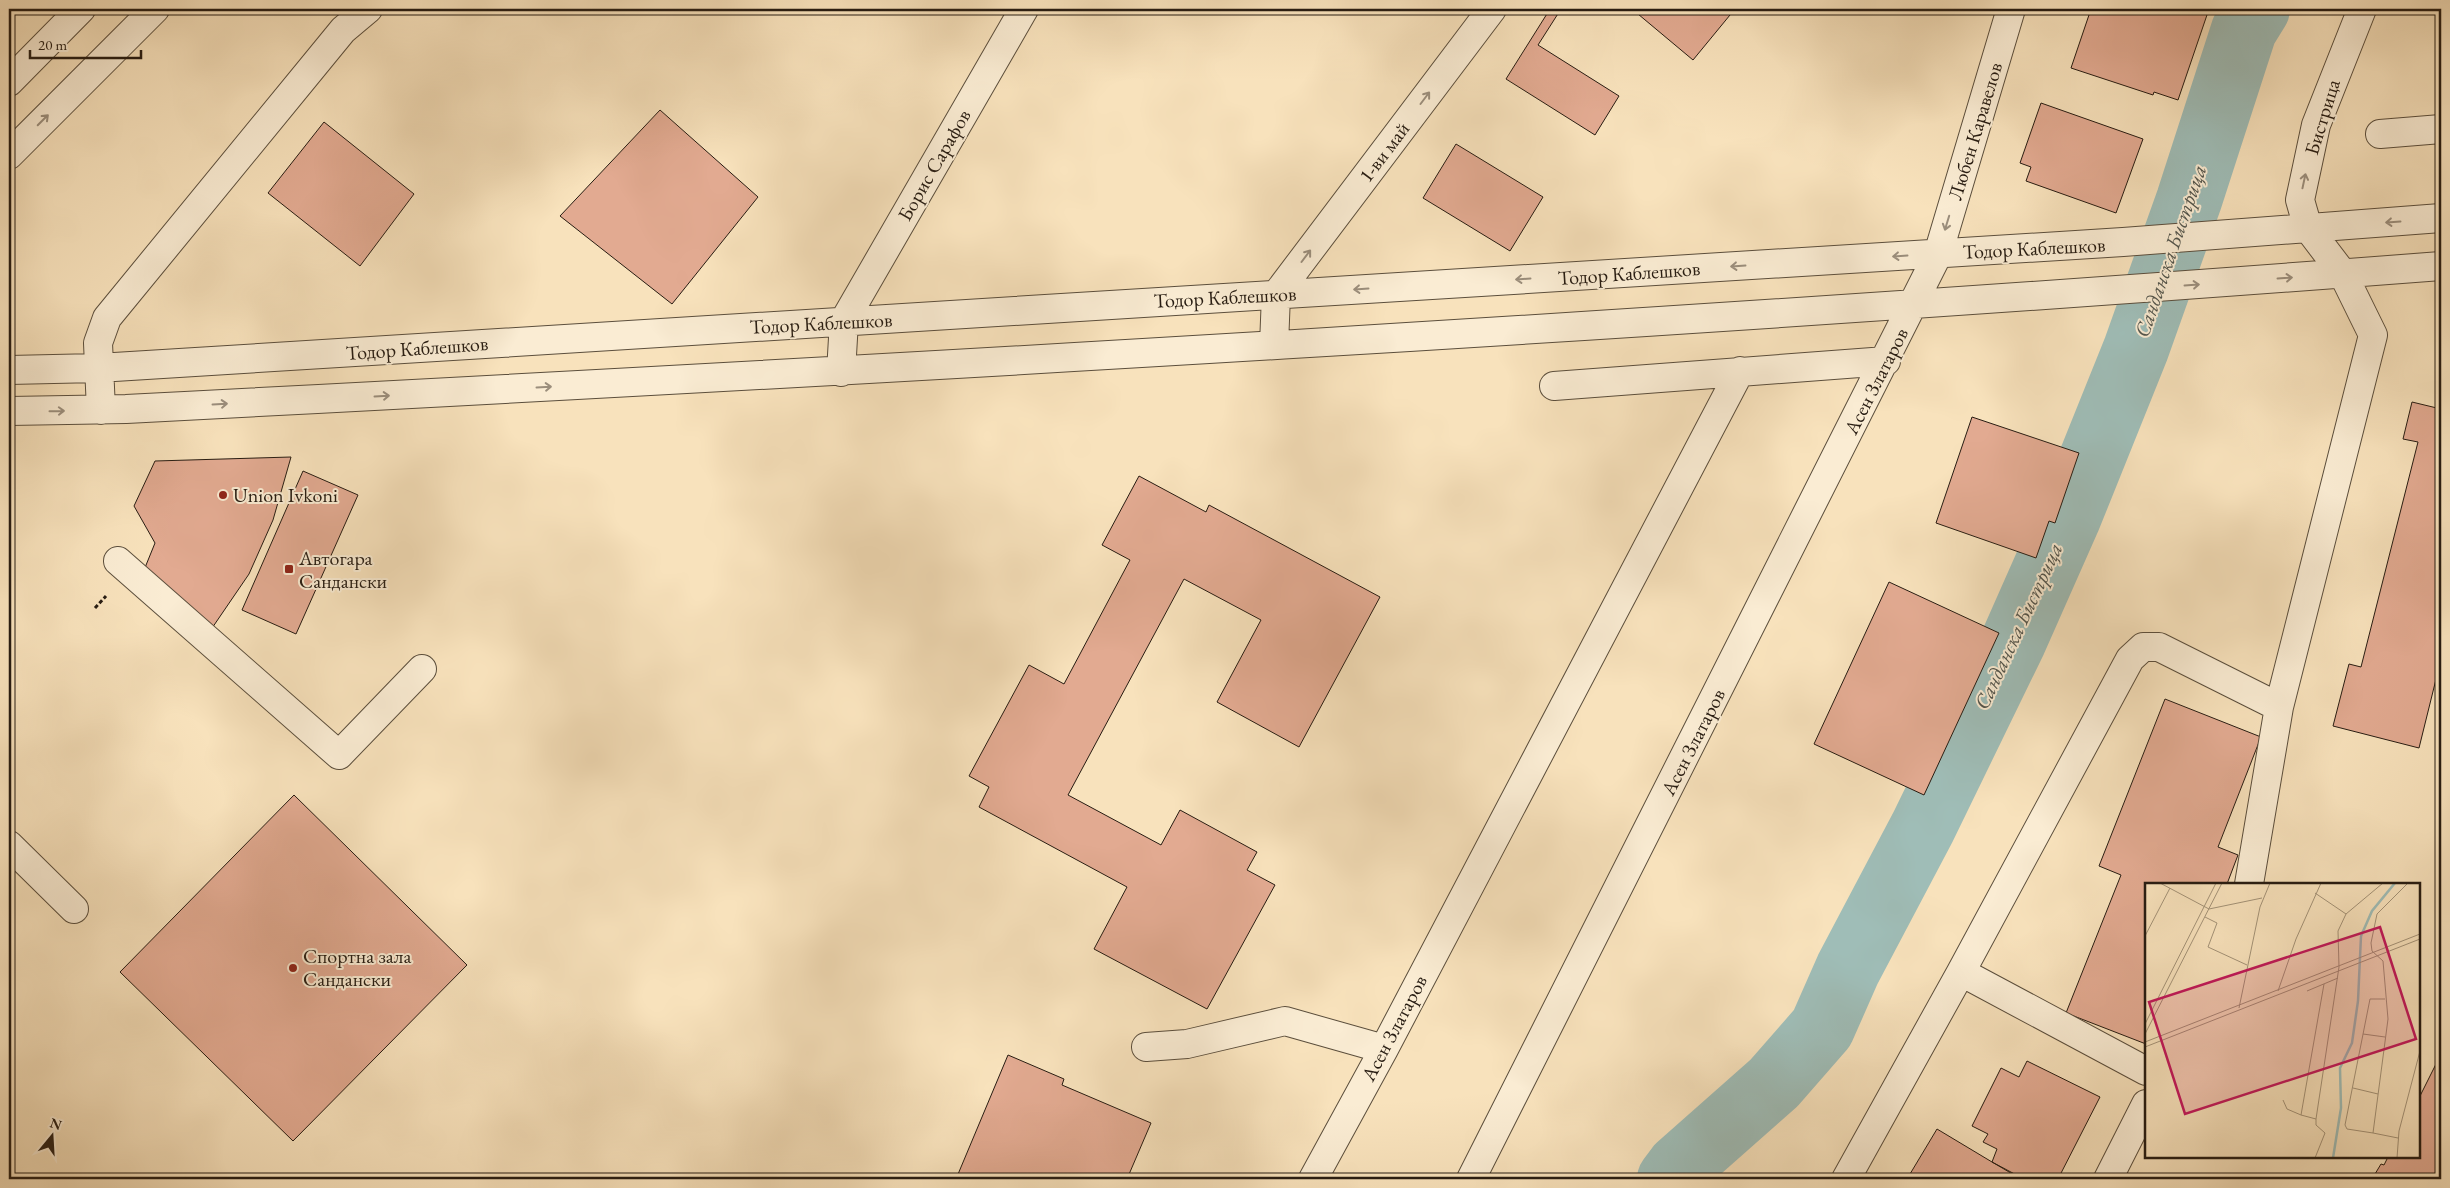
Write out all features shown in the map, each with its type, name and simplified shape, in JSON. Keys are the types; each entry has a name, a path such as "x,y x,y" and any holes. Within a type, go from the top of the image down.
{"street":[{"path":"9,82 81,9"},
{"path":"9,155 155,9"},
{"path":"101,410 98,343 107,318 343,30 368,9"},
{"name":"Борис Сарафов","path":"844,321 1024,9"},
{"name":"1-ви май","path":"1276,295 1492,9"},
{"name":"Любен Каравелов","path":"1914,304 1938,254 2011,9"},
{"name":"Бистрица","path":"2308,228 2300,200 2316,125 2362,9"},
{"path":"2380,134 2441,129"},
{"name":"Тодор Каблешков","path":"9,370 98,368 1938,254 2441,218"},
{"path":"2249,883 2280,707 2373,335 2343,274 2308,228"},
{"path":"9,411 101,410 841,372 2126,290 2441,266"},
{"path":"1274,345 1276,295"},
{"name":"Асен Златаров","path":"1471,1179 1914,304"},
{"path":"841,372 844,321"},
{"path":"1554,386 1886,361"},
{"name":"Асен Златаров","path":"1313,1179 1384,1049 1740,371"},
{"path":"118,561 340,755 422,669"},
{"path":"1846,1179 1961,972 2130,659 2143,647 2160,647 2280,707"},
{"path":"9,845 74,909"},
{"path":"1961,972 2145,1070"},
{"path":"1146,1047 1187,1044 1285,1021 1384,1049"},
{"path":"2108,1179 2145,1106"}],"building":[{"path":"1550,9 1561,9 1538,45 1619,96 1595,135 1506,79"},
{"path":"1632,9 1723,9 1730,15 1693,60"},
{"path":"2091,9 2209,9 2178,100 2154,92 2153,95 2071,68"},
{"path":"2041,103 2143,139 2116,213 2026,181 2031,167 2020,163"},
{"path":"660,110 758,197 672,304 560,216"},
{"path":"324,122 414,194 360,266 268,193"},
{"path":"1456,144 1543,197 1510,251 1423,198"},
{"path":"2412,402 2441,409 2441,659 2419,748 2333,726 2349,664 2361,667 2418,442 2403,439"},
{"path":"1972,417 2079,453 2055,523 2049,521 2036,558 1936,523"},
{"path":"291,457 273,520 249,574 208,634 142,575 155,543 134,506 155,461"},
{"path":"303,471 358,495 296,634 242,610"},
{"path":"1139,476 1206,512 1209,505 1380,597 1299,747 1217,702 1261,620 1184,579 1068,795 1161,845 1180,810 1257,852 1247,870 1275,885 1207,1009 1094,949 1127,887 979,807 989,787 969,776 1029,665 1064,684 1130,560 1102,545"},
{"path":"1889,582 1999,633 1924,795 1814,744"},
{"path":"2165,699 2261,737 2218,847 2238,855 2227,883 2145,883 2145,1044 2066,1013 2121,875 2099,866"},
{"name":"Спортна зала Сандански","path":"294,795 467,965 293,1141 120,972"},
{"path":"2441,1054 2441,1179 2372,1179 2381,1164 2384,1165 2388,1158 2420,1158 2420,1096"},
{"path":"1008,1055 1064,1079 1062,1085 1151,1123 1127,1179 956,1179"},
{"path":"2027,1061 2100,1097 2058,1179 2024,1179 1992,1162 1997,1149 1983,1142 1988,1134 1972,1126 2001,1068 2019,1077"},
{"path":"1937,1129 1992,1162 2021,1179 1907,1179"}],"waterway":[{"name":"Санданска Бистрица","path":"1670,1179 1679,1167 1774,1083 1822,1028 1848,969 1923,827 2014,640 2068,518 2136,349 2189,200 2244,30 2257,9"}],"place":[{"name":"Union Ivkoni","path":"223,495"},
{"name":"Автогара Сандански","path":"289,569"},
{"name":"Спортна зала Сандански","path":"293,968"}]}
